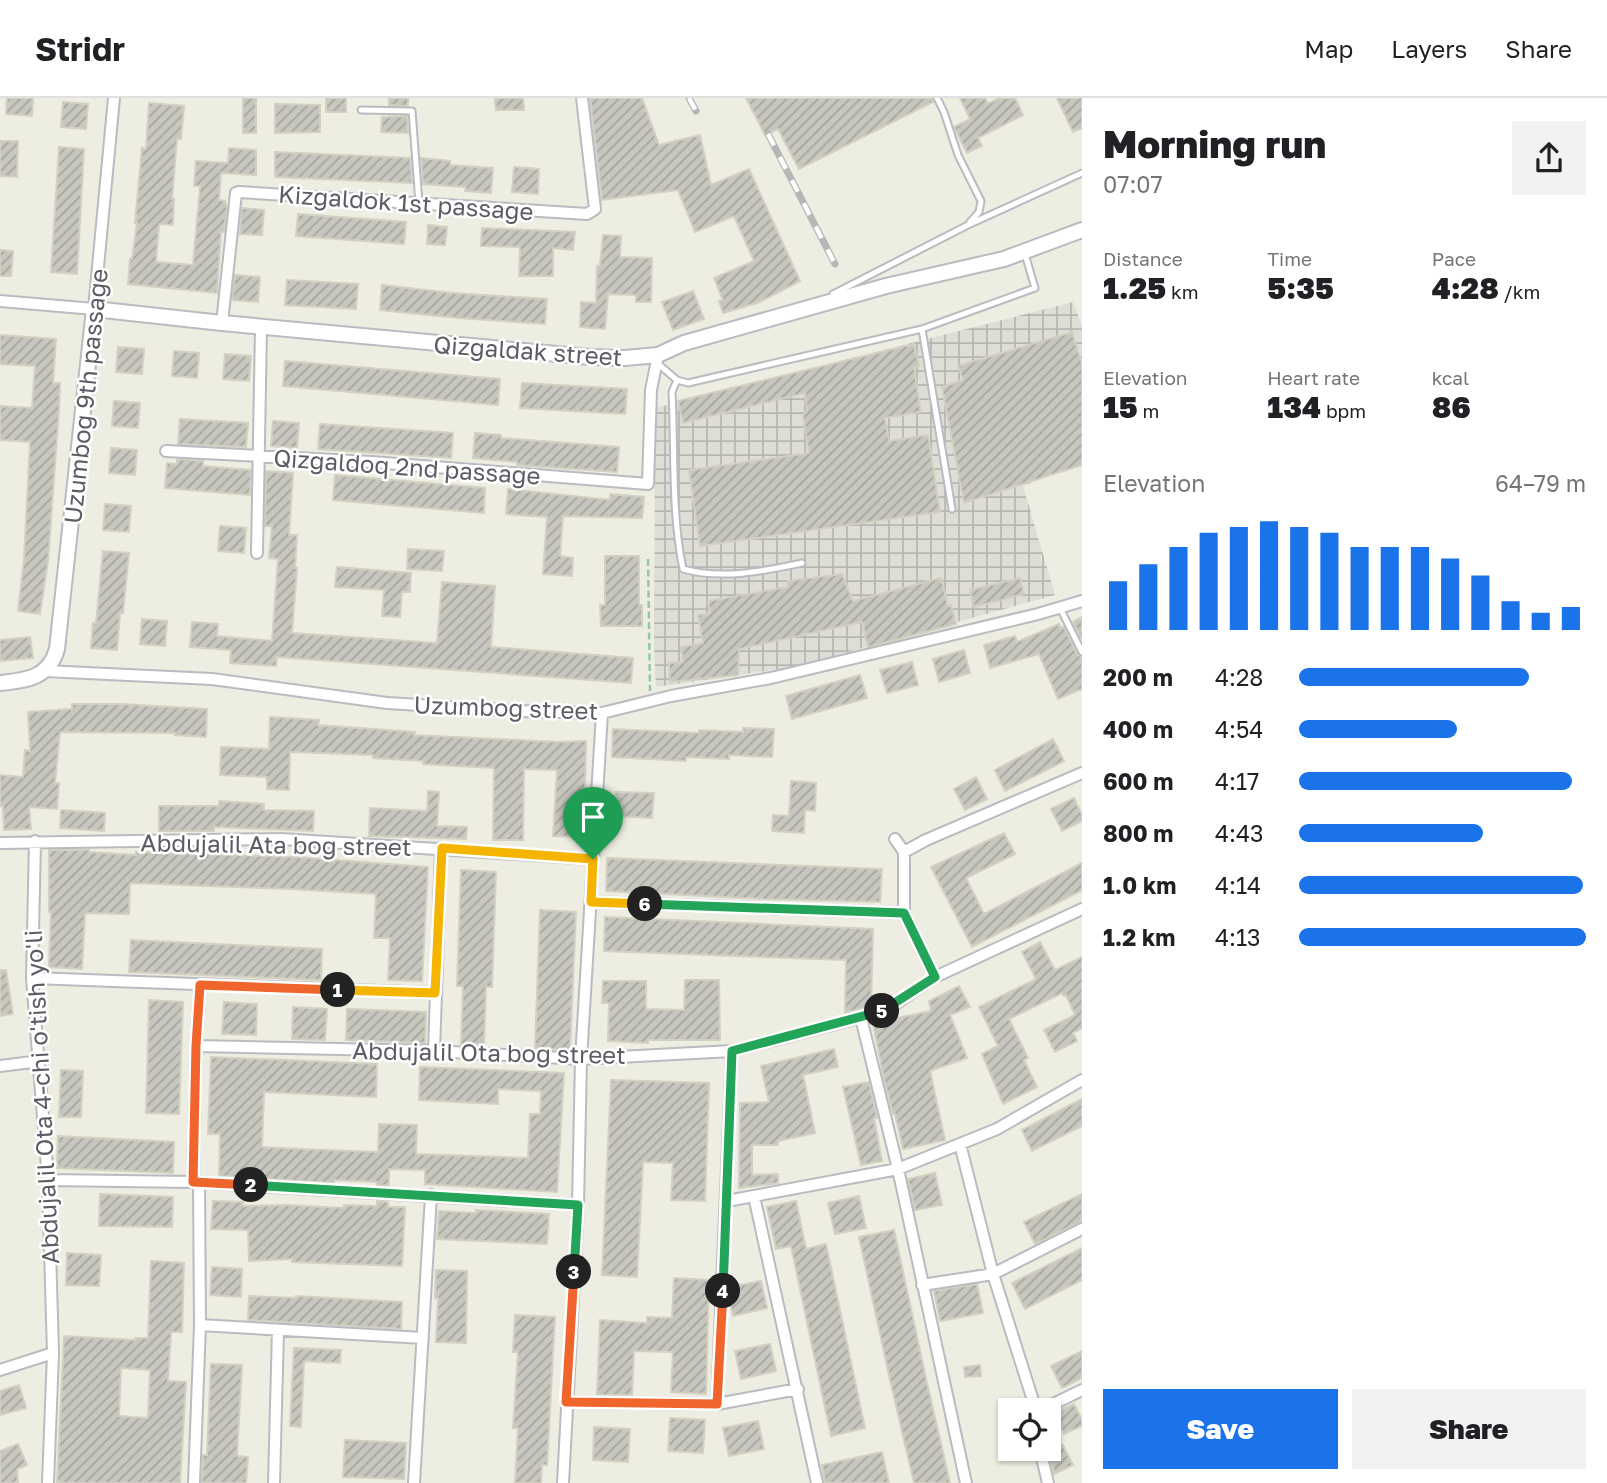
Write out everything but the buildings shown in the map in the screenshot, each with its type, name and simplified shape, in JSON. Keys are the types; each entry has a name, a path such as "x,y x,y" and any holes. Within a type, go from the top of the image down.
{"street":[{"name":"Uzumbog 9th passage","path":"45,671 53,661 58,642 114,98"},
{"name":"Kizgaldok 1st passage","path":"222,323 234,197 239,192 592,212 595,209 582,98"},
{"name":"Qizgaldak street","path":"0,301 590,357 658,359 684,343 886,286 1004,259 1082,230"},
{"path":"257,554 261,327"},
{"name":"Qizgaldoq 2nd passage","path":"166,451 259,455 648,484 651,390 658,359"},
{"name":"Uzumbog street","path":"45,671 212,679 387,703 603,713 650,701 771,678 1082,601"},
{"path":"0,683 29,680 45,671"},
{"path":"563,1483 578,1205 581,1059 603,713"},
{"path":"904,852 1082,773"},
{"name":"Abdujalil Ata bog street","path":"0,842 281,839 593,859"},
{"path":"895,839 904,852 904,913 935,977"},
{"name":"Abdujalil Ota 4-chi o'tish yo'li","path":"35,841 32,978 48,1180 53,1353 48,1483"},
{"path":"434,1051 442,848"},
{"path":"591,902 904,913"},
{"name":"Abdujalil Ota bog street","path":"196,1046 434,1051 581,1059 732,1051 885,1010 935,977 1082,909"},
{"path":"32,978 435,993"},
{"path":"194,1483 200,1325 196,1046 200,985"},
{"path":"861,1018 898,1169 966,1483"},
{"path":"717,1404 732,1051"},
{"path":"0,1066 40,1061"},
{"path":"727,1201 898,1169 997,1129 1082,1080"},
{"path":"960,1144 993,1275 1034,1398"},
{"path":"48,1180 196,1182 578,1205"},
{"path":"414,1483 431,1195"},
{"path":"754,1196 817,1483"},
{"path":"922,1285 993,1275 1082,1228"},
{"path":"200,1325 423,1338"},
{"path":"274,1483 278,1330"},
{"path":"0,1370 53,1353"},
{"path":"566,1402 717,1404 798,1389"},
{"path":"1061,1400 1082,1390"}],"lane":[{"path":"937,98 958,155 981,201 979,212 968,225"},
{"path":"361,110 412,111 419,203"},
{"path":"799,312 968,225 1082,173"},
{"path":"658,359 677,380 688,383 922,328 1035,288 1025,251"},
{"path":"922,328 952,509"},
{"path":"677,380 672,393 675,497 678,546 683,569 701,574 758,572 802,563"},
{"path":"1060,608 1082,652"}],"path":[{"path":"648,559 650,701"}],"shaded area":[{"path":"1073,302 1082,326 1082,462 1023,486 1055,595 794,667 656,687 655,408"}],"railway":[{"path":"689,98 696,111"},
{"path":"768,134 835,264"}],"route":[{"path":"442,848 593,859 591,902 904,913 935,977 885,1010 732,1051 717,1404 566,1402 578,1205 193,1182 200,985 435,993 442,848"}]}
